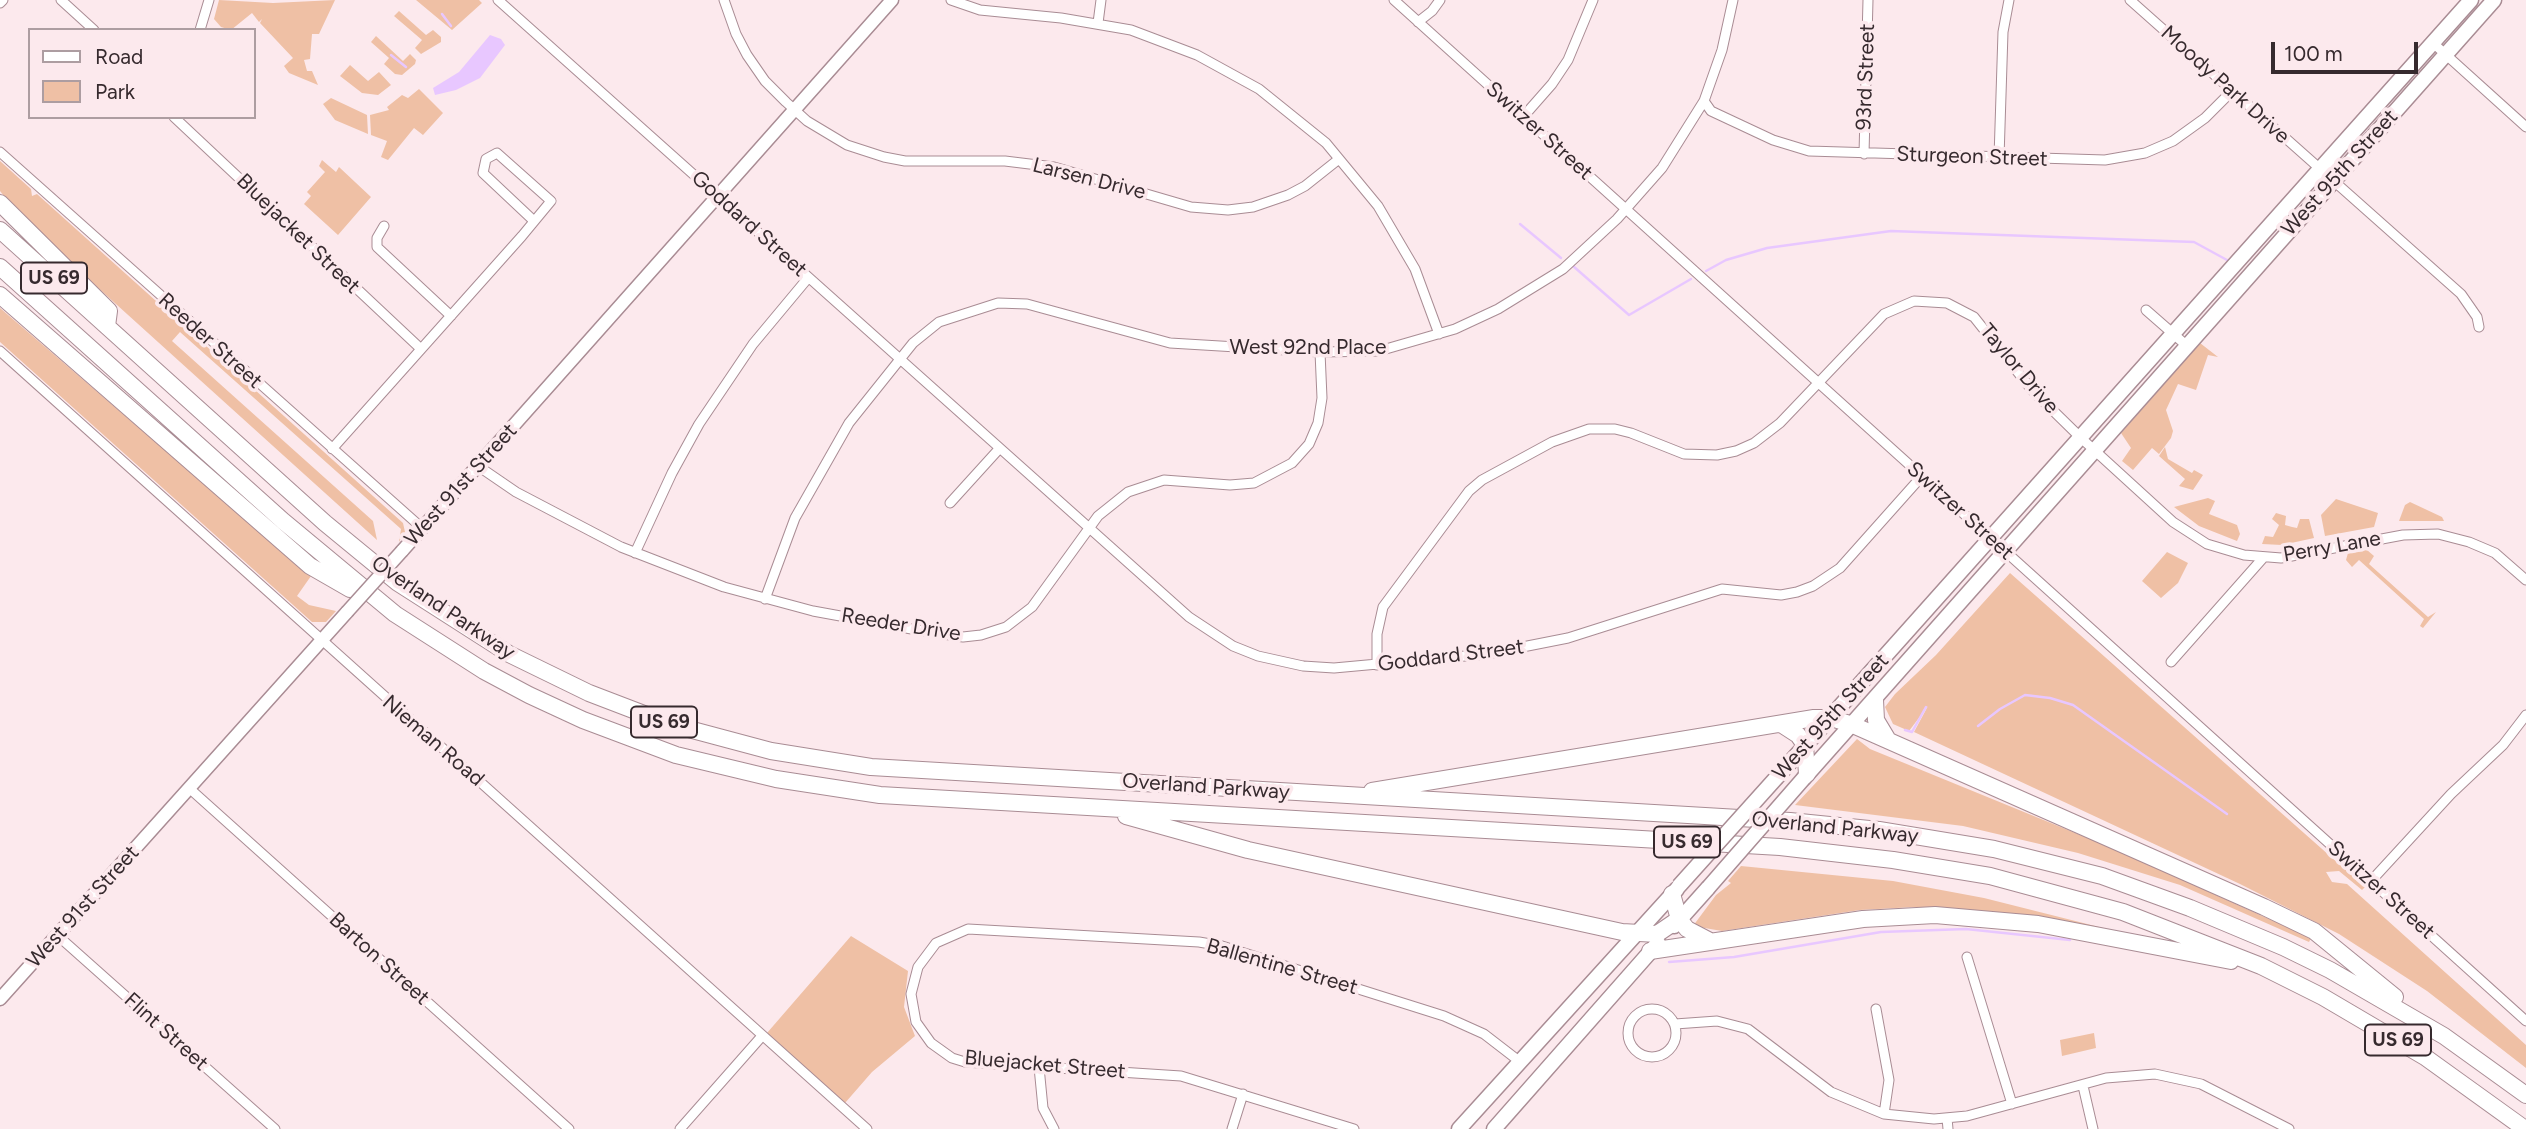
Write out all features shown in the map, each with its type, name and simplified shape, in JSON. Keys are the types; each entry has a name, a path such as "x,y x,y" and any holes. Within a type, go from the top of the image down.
{"highway":[{"path":"0,204 109,311 107,326"},
{"name":"Overland Parkway","path":"0,230 325,523 398,583 509,654 628,709 715,737 827,762 930,771 1790,821 1924,836 1994,849 2102,876 2239,928 2330,970 2444,1036 2526,1095"},
{"name":"Overland Parkway","path":"0,267 283,521 395,614 484,671 529,695 676,755 776,779 880,795 1780,847 1893,860 1990,876 2081,900 2194,937 2261,966 2323,997 2404,1044 2525,1129"},
{"path":"0,295 310,566 395,614"},
{"path":"1875,700 1876,720 1888,740"},
{"path":"1347,796 1445,777 1831,718 1888,740 2216,884 2314,932 2444,1036"},
{"path":"1781,724 1798,735 1805,745 1806,776"},
{"path":"1097,808 1248,850 1634,934 1657,934 1679,919"},
{"path":"1675,890 1679,919 1698,937 1710,941"},
{"path":"1650,951 1905,915 1967,916 2038,924 2261,966"}],"main road":[{"name":"West 95th Street","path":"1459,1129 1831,718 2471,0"},
{"name":"West 95th Street","path":"1494,1129 2494,0"},
{"path":"2258,240 2271,250"}],"street":[{"path":"61,0 92,28"},
{"path":"201,28 209,0"},
{"name":"Goddard Street","path":"498,0 1189,617 1233,646 1258,656 1303,666 1335,668 1377,665 1543,645 1722,589 1781,595 1797,593 1828,578 1840,568 1922,476"},
{"name":"Larsen Drive","path":"724,0 747,55 765,81 794,110 847,145 884,157 917,161 993,160 1054,167 1207,209 1253,207 1269,203 1305,186 1339,159"},
{"name":"West 91st Street","path":"0,999 892,0"},
{"path":"951,0 1000,14 1098,23 1155,38 1197,55 1238,77 1302,122 1361,183 1395,232 1415,269 1439,334"},
{"path":"1098,23 1101,0"},
{"name":"Switzer Street","path":"1394,0 2526,1021"},
{"path":"1418,22 1432,11 1440,0"},
{"path":"1523,117 1552,84 1568,60 1592,0"},
{"name":"West 92nd Place","path":"765,599 795,518 819,472 849,423 900,358 929,329 951,316 1007,302 1049,309 1185,345 1320,352 1379,351 1439,334 1498,309 1563,269 1625,209 1662,168 1704,101 1722,50 1733,0"},
{"name":"93rd Street","path":"1864,154 1868,0"},
{"path":"1999,158 2003,32 2009,0"},
{"name":"Moody Park Drive","path":"2130,0 2461,294 2477,317 2479,327"},
{"path":"2432,43 2526,127"},
{"name":"Sturgeon Street","path":"1704,101 1711,111 1786,145 1809,151 2105,160 2146,153 2189,131 2232,91"},
{"name":"Bluejacket Street","path":"176,119 421,349"},
{"name":"Reeder Street","path":"0,152 422,528"},
{"path":"332,449 451,316 534,221 551,201 497,153 486,159 483,173 534,221"},
{"path":"384,226 377,238 377,247 451,316"},
{"path":"635,553 672,473 699,424 753,344 808,278"},
{"name":"Taylor Drive","path":"1377,665 1377,634 1382,607 1469,491 1482,480 1562,438 1589,429 1623,431 1684,454 1717,455 1736,451 1770,433 1884,314 1914,301 1947,303 1961,308 1982,325 2032,390 2081,438"},
{"path":"2146,310 2186,345"},
{"name":"Nieman Road","path":"0,351 867,1129"},
{"name":"Reeder Drive","path":"478,466 516,492 635,553 684,573 765,599 950,636 981,635 1006,627 1032,607 1089,528 1119,498 1146,484 1180,479 1244,485 1267,479 1292,463 1309,444 1318,423 1321,411 1320,352"},
{"name":"Perry Lane","path":"2081,438 2173,522 2195,537 2219,548 2263,558 2296,556 2403,535 2438,534 2469,542 2495,553 2526,580"},
{"path":"950,503 999,449"},
{"path":"2171,662 2263,558"},
{"path":"2371,881 2451,793 2503,745 2526,715"},
{"name":"Barton Street","path":"189,788 569,1129"},
{"name":"Ballentine Street","path":"918,967 936,943 968,929 1199,942 1222,946 1444,1016 1484,1034 1519,1061"},
{"name":"Flint Street","path":"57,935 275,1129"},
{"path":"1967,957 2012,1104"},
{"name":"Bluejacket Street","path":"918,967 913,979 912,1007 924,1035 939,1050 965,1062 1181,1076 1354,1129"},
{"path":"1648,1009 1664,1012 1675,1024 1672,1046 1661,1055 1639,1052 1630,1041 1628,1032 1634,1017 1648,1009"},
{"path":"1876,1009 1889,1080 1884,1114"},
{"path":"1675,1024 1717,1021 1748,1029 1831,1092 1884,1114 1920,1119 1947,1118 2133,1074 2178,1077 2201,1084 2289,1129"},
{"path":"680,1129 762,1036"},
{"path":"1039,1067 1043,1108 1054,1129"},
{"path":"2082,1086 2093,1129"},
{"path":"1232,1129 1243,1094"},
{"path":"1947,1118 1948,1129"}],"green space":[{"path":"219,0 273,3 335,0 319,34 312,34 310,59 304,60 307,71 312,71 318,85 289,73 284,66 293,58 260,23 262,19 259,22 252,13 233,28 224,28 214,19"},
{"path":"416,0 479,0 482,3 452,30"},
{"path":"399,11 426,35 433,30 441,37 441,42 421,54 415,48 422,40 394,16"},
{"path":"376,36 403,61 410,54 416,60 415,64 402,75 395,74 384,64 389,58 371,42"},
{"path":"350,65 368,81 379,72 391,85 378,95 362,93 340,76"},
{"path":"419,89 443,113 423,135 414,128 388,160 381,157 387,141 371,135 370,115 389,110 387,107 402,95 408,98"},
{"path":"331,98 367,115 368,134 335,120 323,104"},
{"path":"322,160 336,172 339,167 371,197 338,235 304,204 311,196 307,192 325,172 319,166"},
{"path":"0,161 31,189 32,196 37,194 403,523 405,532 399,542 401,529 180,332 172,341 373,521 377,540 23,220 0,191"},
{"path":"0,308 311,576 297,596 309,605 336,611 326,622 312,622 0,342"},
{"path":"2200,343 2218,357 2208,355 2196,390 2178,384 2166,410 2173,431 2171,438 2159,454 2152,448 2133,470 2122,461 2131,448 2121,433"},
{"path":"2165,447 2168,459 2192,473 2194,470 2203,475 2193,490 2179,486 2185,479 2159,456"},
{"path":"2208,498 2215,501 2209,514 2237,525 2240,534 2237,541 2199,526 2174,507"},
{"path":"2336,499 2378,513 2374,527 2325,536 2321,515"},
{"path":"2410,502 2442,517 2444,521 2399,521 2405,505"},
{"path":"2276,513 2286,516 2285,525 2297,528 2300,519 2309,519 2314,538 2282,545 2262,544 2265,536 2273,537 2279,525 2272,519"},
{"path":"2367,550 2374,556 2369,564 2428,617 2436,612 2423,628 2420,626 2424,619 2359,560 2352,567 2346,560 2348,553"},
{"path":"2167,552 2188,563 2178,583 2161,598 2142,581"},
{"path":"2010,573 2365,887 2362,890 2339,871 2326,872 2332,882 2347,884 2526,1045 2526,1068 2427,991 2339,934 2240,884 1914,732 1928,706 1909,731 1893,724 1885,707 1895,694 1936,655"},
{"path":"1857,739 1870,749 2112,848 2311,938 2309,942 2180,885 2078,853 1963,826 1795,805"},
{"path":"1741,866 1893,881 1984,898 2103,928 2101,931 2005,913 1914,907 1860,910 1722,931 1693,926 1716,895 1731,883 1728,881"},
{"path":"851,936 908,971 904,1007 915,1036 872,1072 845,1103 767,1033"},
{"path":"2094,1033 2096,1048 2062,1056 2060,1040"}],"shaded area":[{"path":"490,35 501,39 505,45 480,78 456,90 435,95 433,88 459,72"}],"waterway":[{"path":"442,14 451,26"},
{"path":"391,55 406,67"},
{"path":"1520,224 1561,258"},
{"path":"1706,271 1726,260 1767,248 1891,231 2194,242 2227,260"},
{"path":"1573,266 1629,315 1691,279"},
{"path":"1978,726 2025,695 2050,698 2073,705 2227,814"},
{"path":"1905,730 1912,732 1926,707"},
{"path":"1669,962 1734,957 1881,932 1966,929 2070,940"}]}
